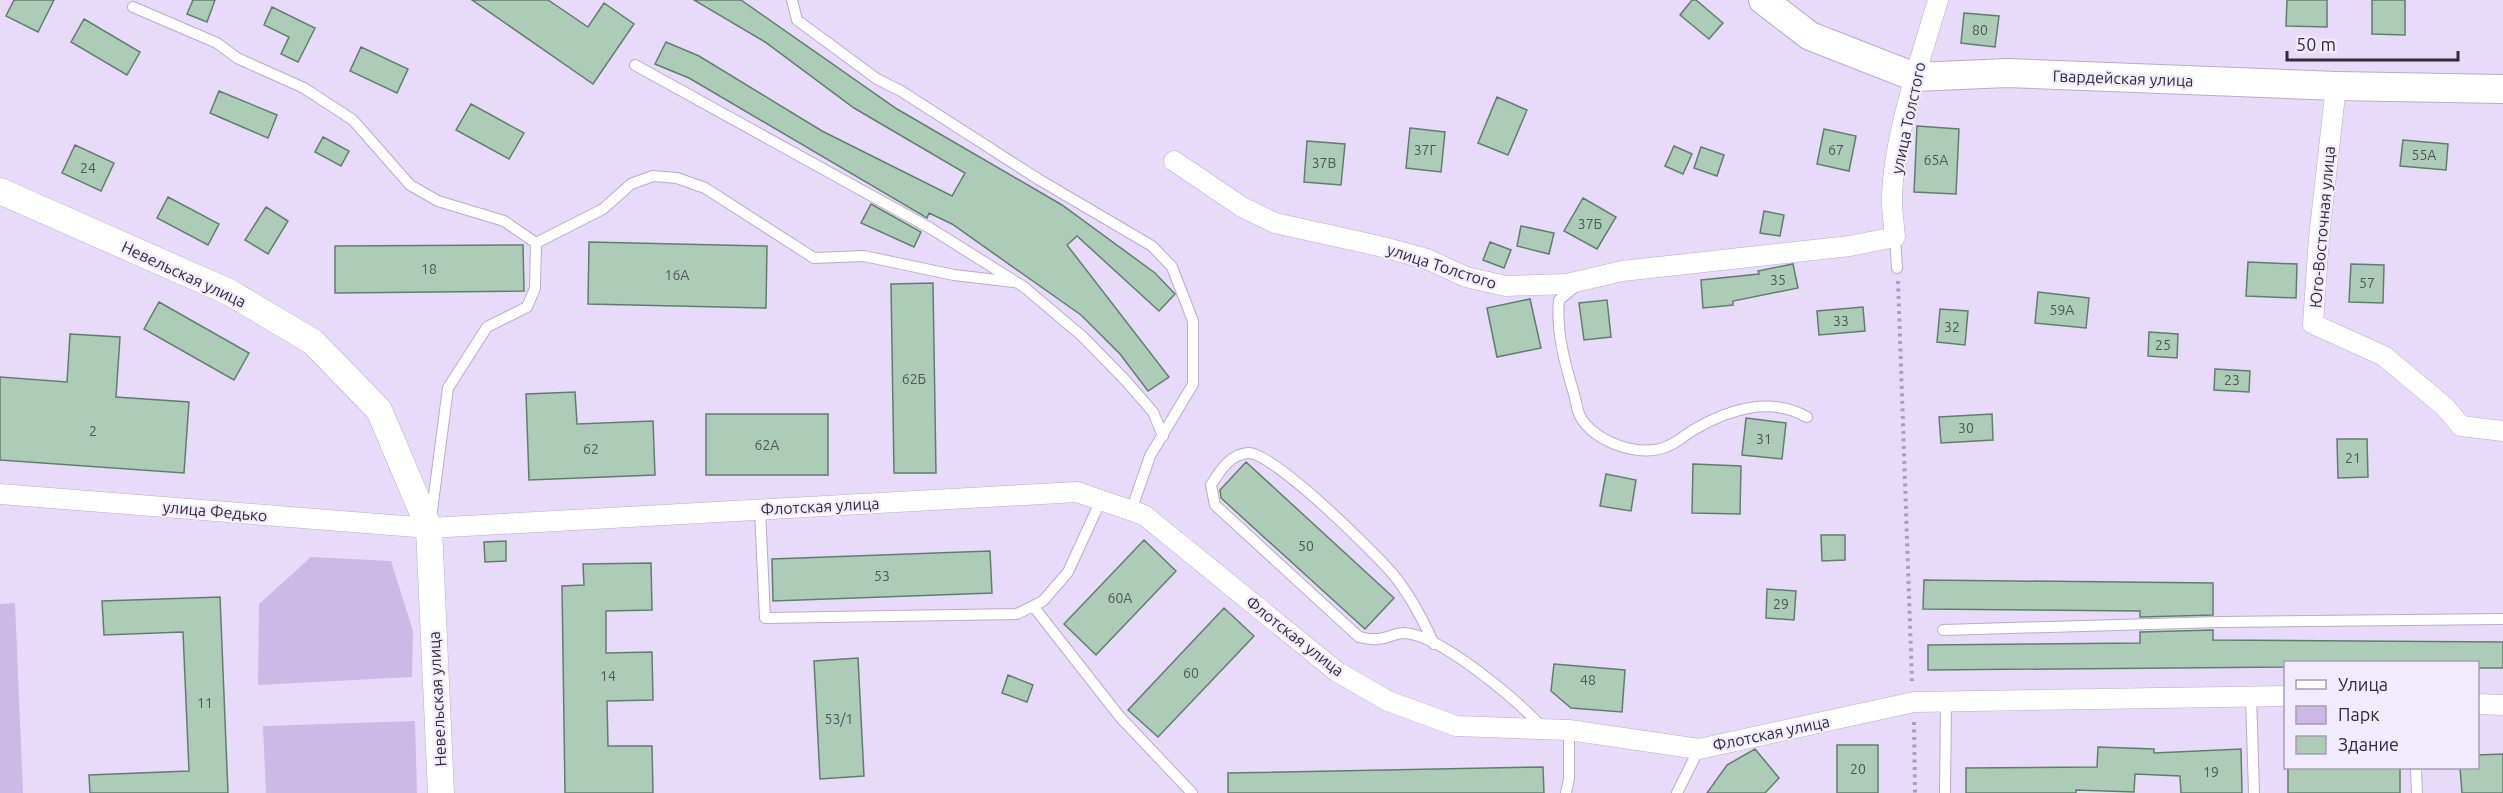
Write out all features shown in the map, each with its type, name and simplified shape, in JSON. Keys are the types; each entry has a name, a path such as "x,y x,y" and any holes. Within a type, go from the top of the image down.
{"main road":[{"name":"Гвардейская улица","path":"1763,0 1810,36 1915,76 2007,73 2336,86 2503,89"}],"street":[{"name":"улица Толстого","path":"1174,161 1242,207 1275,223 1426,259 1466,277 1506,286 1567,284 1634,269 1850,246 1895,237 1892,200 1898,151 1915,76 1938,0"},
{"name":"Юго-Восточная улица","path":"2336,86 2319,238 2313,324 2384,356 2445,407 2461,426 2503,431"},
{"name":"Невельская улица","path":"0,191 229,292 314,342 379,410 429,528 441,793"},
{"name":"Флотская улица","path":"429,528 1077,492 1144,515 1336,671 1388,701 1456,726 1569,730 1699,749 1914,702 2284,696"},
{"name":"улица Федько","path":"0,494 429,528"},
{"path":"2479,704 2503,705"}],"lane":[{"path":"792,0 797,20 877,79 901,91 1068,197 1152,246 1172,267 1194,321 1193,384 1150,456 1131,511"},
{"path":"133,7 217,43 237,58 304,88 353,120 410,185 438,201 504,221 536,243"},
{"path":"635,65 930,228 1018,283 1082,336 1126,381 1153,412 1163,436"},
{"path":"536,243 603,209 631,184 653,176 677,178 705,188 814,258 864,256 954,275 1018,283"},
{"path":"1895,237 1897,268"},
{"path":"429,528 448,388 487,327 527,307 535,288 536,243"},
{"path":"1592,278 1569,289 1559,300 1557,318 1565,364 1581,418 1609,444 1643,451 1667,447 1694,429 1739,408 1791,408 1807,417"},
{"path":"1434,644 1394,575 1359,536 1268,460 1250,453 1236,456 1222,467 1210,484 1215,505 1359,637 1376,639 1405,633 1434,644 1482,674 1545,730"},
{"path":"760,510 765,618 1017,614 1043,601 1068,572 1101,500"},
{"path":"1032,606 1120,717 1192,793"},
{"path":"1943,630 2274,621 2503,619"},
{"path":"2251,695 2254,793"},
{"path":"1945,793 1947,702"},
{"path":"1566,793 1569,780 1569,730"},
{"path":"1677,793 1699,749"},
{"path":"2416,769 2417,793"}],"path":[{"path":"1897,268 1912,686"},
{"path":"1914,722 1914,793"}],"green space":[{"path":"311,557 391,561 413,631 412,677 258,685 259,604"},
{"path":"15,603 23,793 0,793 0,604"},
{"path":"415,721 417,793 266,793 263,726"}],"building":[{"path":"14,0 54,0 38,32 6,16"},
{"path":"193,0 215,0 207,22 187,14"},
{"path":"472,0 548,0 588,27 604,3 634,24 593,84"},
{"path":"694,0 741,0 897,109 1062,205 1155,273 1175,294 1159,311 1077,236 1067,245 1169,377 1148,391 1120,354 1081,315 952,224 929,213 927,218 689,78 655,64 666,42 699,56 822,131 952,196 965,173 854,108 765,42"},
{"path":"1692,0 1696,0 1723,23 1709,39 1680,15"},
{"path":"2287,0 2327,0 2327,27 2286,26"},
{"path":"2372,0 2405,0 2405,35 2372,34"},
{"path":"272,7 315,28 298,62 281,54 289,37 264,25"},
{"path":"1964,13 1999,16 1995,47 1961,43"},
{"path":"84,19 140,52 127,75 71,42"},
{"path":"361,47 408,69 397,93 350,71"},
{"path":"219,91 277,115 268,138 210,113"},
{"path":"1497,97 1527,110 1508,155 1478,143"},
{"path":"471,104 524,133 509,159 456,130"},
{"path":"1917,126 1959,129 1956,194 1914,192"},
{"path":"1410,128 1445,132 1441,172 1406,168"},
{"path":"1824,129 1856,136 1849,171 1817,164"},
{"path":"323,137 349,151 341,166 315,152"},
{"path":"2403,140 2448,144 2446,170 2400,166"},
{"path":"1307,141 1345,144 1341,185 1304,182"},
{"path":"75,145 114,163 101,191 62,173"},
{"path":"1674,146 1692,154 1683,174 1665,166"},
{"path":"1701,147 1724,155 1717,176 1694,168"},
{"path":"168,197 219,224 208,245 157,218"},
{"path":"1583,198 1616,217 1597,249 1564,231"},
{"path":"871,204 921,232 914,247 861,223"},
{"path":"266,207 288,221 268,254 245,240"},
{"path":"1764,211 1784,215 1780,236 1760,233"},
{"path":"1521,226 1554,233 1549,254 1517,246"},
{"path":"589,242 767,246 766,308 588,304"},
{"path":"1490,242 1511,250 1504,268 1483,260"},
{"path":"523,245 524,291 335,293 335,246"},
{"path":"2248,262 2297,264 2296,298 2246,296"},
{"path":"1793,264 1798,288 1733,301 1733,305 1703,308 1701,280 1759,274 1758,271"},
{"path":"2351,264 2384,265 2383,303 2349,302"},
{"path":"933,283 936,473 894,473 891,284"},
{"path":"2038,292 2089,298 2086,328 2035,323"},
{"path":"1530,299 1541,348 1497,357 1487,308"},
{"path":"1607,300 1611,337 1584,340 1579,303"},
{"path":"159,302 249,353 234,380 144,329"},
{"path":"1863,307 1865,331 1819,335 1817,311"},
{"path":"1940,309 1968,311 1965,345 1937,342"},
{"path":"2149,332 2178,334 2177,358 2148,356"},
{"path":"70,334 120,337 116,397 189,402 184,473 0,460 0,377 67,382"},
{"path":"2215,369 2250,371 2249,392 2214,390"},
{"path":"575,392 577,424 653,421 655,475 529,480 526,394"},
{"path":"706,414 828,414 828,475 706,475"},
{"path":"1992,414 1993,440 1941,443 1939,417"},
{"path":"1746,418 1786,423 1782,459 1742,455"},
{"path":"2337,439 2367,439 2368,477 2338,478"},
{"path":"1246,462 1394,598 1365,629 1221,498 1220,490"},
{"path":"1693,464 1741,466 1740,514 1692,513"},
{"path":"1606,474 1636,480 1631,511 1600,506"},
{"path":"1821,535 1845,535 1845,560 1822,561"},
{"path":"1144,540 1176,571 1096,655 1064,624"},
{"path":"506,541 506,561 485,562 484,542"},
{"path":"990,551 992,593 773,601 772,559"},
{"path":"651,563 652,610 606,611 606,653 652,652 653,700 607,701 608,746 652,746 653,793 565,793 562,586 584,585 583,564"},
{"path":"1924,580 2213,583 2213,615 2140,617 2140,611 1923,609"},
{"path":"1767,589 1796,591 1794,620 1766,618"},
{"path":"220,597 228,793 90,793 89,775 189,771 183,632 104,635 102,601"},
{"path":"1224,608 1254,636 1158,737 1128,710"},
{"path":"2213,630 2213,640 2503,642 2503,668 2479,668 2479,661 2284,661 2284,667 1928,670 1928,645 2140,643 2140,632"},
{"path":"858,658 864,776 820,779 814,661"},
{"path":"1554,664 1625,670 1622,712 1571,708 1551,691"},
{"path":"1008,675 1033,685 1027,702 1002,693"},
{"path":"1837,745 1878,745 1878,793 1837,793"},
{"path":"2098,747 2154,749 2154,753 2241,749 2242,793 2181,793 2180,776 2135,774 2134,792 2076,790 2076,793 1966,793 1966,768 2097,767"},
{"path":"1755,749 1779,778 1765,793 1707,793 1727,765"},
{"path":"2503,754 2503,793 2462,793 2460,769 2479,769 2479,755"},
{"path":"1543,767 1544,793 1228,793 1228,773"},
{"path":"2288,769 2400,769 2400,793 2288,793"}]}
